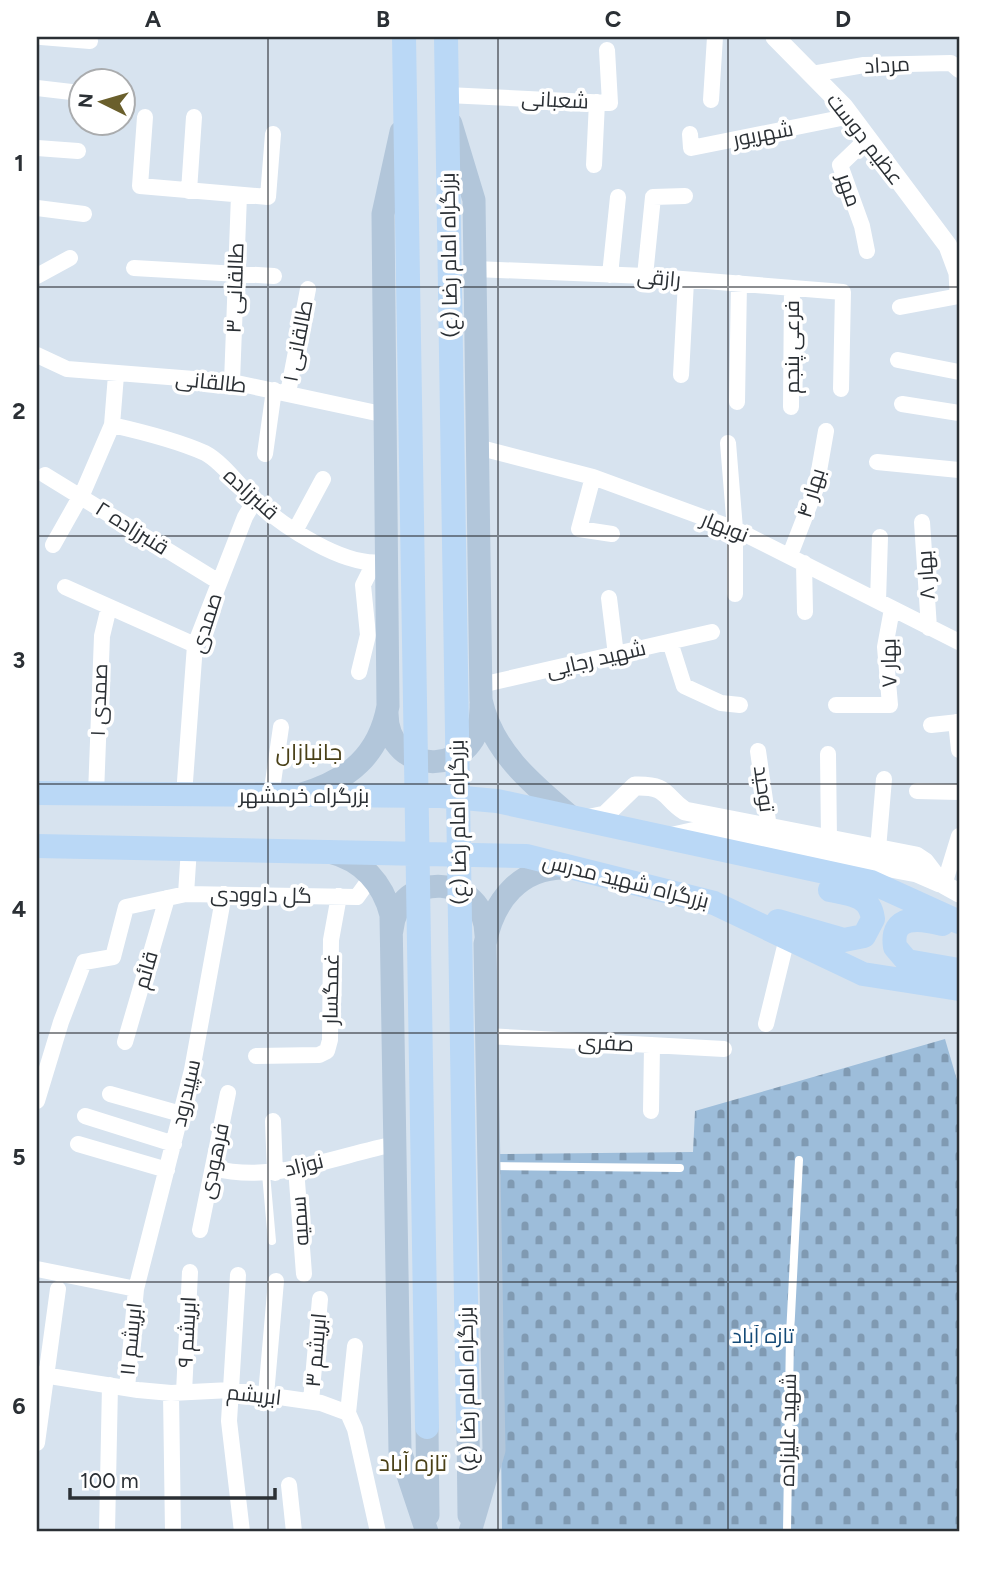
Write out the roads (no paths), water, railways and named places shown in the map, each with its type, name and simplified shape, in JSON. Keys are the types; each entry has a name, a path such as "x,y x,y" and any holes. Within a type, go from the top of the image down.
{"highway":[{"name":"بزرگراه امام رضا (ع)","path":"404,37 427,1427"},
{"name":"بزرگراه امام رضا (ع)","path":"446,37 468,1427"},
{"name":"بزرگراه خرمشهر","path":"37,793 468,797 577,818"},
{"path":"577,818 876,884 959,922"},
{"path":"37,845 318,850"},
{"path":"703,846 739,869 859,896 868,904 873,919 864,936 848,940 703,899"},
{"name":"بزرگراه شهید مدرس","path":"318,850 521,855 703,899 859,973 959,989"},
{"path":"959,929 914,918 900,925 894,939 898,954 907,961 959,970"}],"main road":[{"name":"بزرگراه امام رضا (ع)","path":"447,103 474,200 481,691 489,724 512,762 577,818"},
{"name":"بزرگراه امام رضا (ع)","path":"280,796 320,787 361,764 377,741 388,706 380,563 386,415 383,214 405,112"},
{"path":"388,706 389,729 402,749 418,759 441,762 463,753 475,738 481,720 481,691"},
{"path":"318,850 345,856 372,876 387,901 392,937"},
{"path":"486,941 497,907 519,882 549,869 587,870"},
{"path":"392,937 396,913 405,900 421,889 440,886 459,890 475,902 484,919 486,941"},
{"name":"بزرگراه امام رضا (ع)","path":"392,937 400,1451 428,1532"},
{"name":"بزرگراه امام رضا (ع)","path":"470,1532 494,1450 486,941"},
{"name":"بزرگراه امام رضا (ع)","path":"427,1427 428,1532"},
{"name":"بزرگراه امام رضا (ع)","path":"468,1427 470,1532"}],"street":[{"path":"41,37 90,41"},
{"path":"711,100 715,37"},
{"name":"عظیم دوست","path":"775,37 850,116 948,246 958,273 959,294"},
{"name":"شعبانی","path":"447,103 610,103 607,50"},
{"name":"مرداد","path":"812,74 864,65 951,63 959,70"},
{"path":"37,88 66,91"},
{"path":"594,165 597,103"},
{"name":"شهریور","path":"690,134 691,148 850,116"},
{"path":"145,117 140,186 268,197 273,134"},
{"path":"189,191 194,117"},
{"name":"مهر","path":"866,139 840,165 862,226 867,251"},
{"path":"37,148 78,151"},
{"name":"طالقانی ۳","path":"232,382 239,195"},
{"path":"646,276 653,197 685,196"},
{"path":"610,275 618,197"},
{"path":"37,208 84,214"},
{"path":"37,276 70,258"},
{"path":"134,268 274,276"},
{"name":"رازقی","path":"475,269 646,276 843,292 841,389"},
{"path":"681,375 686,281"},
{"path":"737,402 739,283"},
{"name":"فرعی پنجم","path":"791,407 792,288"},
{"name":"طالقانی ۱","path":"265,454 307,289"},
{"path":"900,307 959,294"},
{"name":"طالقانی","path":"37,355 67,369 116,375 232,382 386,415"},
{"path":"898,360 959,372"},
{"path":"53,545 81,496 112,425 116,375"},
{"path":"902,404 959,413"},
{"name":"قنبرزاده","path":"112,425 207,454 255,500 295,531 348,558 380,563"},
{"name":"بهار ۴","path":"797,559 816,488 826,431"},
{"path":"728,443 735,529 735,594"},
{"name":"نوبهار","path":"477,447 593,477 735,529 959,642"},
{"path":"877,462 959,470"},
{"name":"قنبرزاده ۲","path":"45,475 219,582"},
{"path":"593,477 579,529 612,534"},
{"path":"295,531 323,479"},
{"name":"صمدی","path":"184,795 195,645 255,500"},
{"name":"بهار ۸","path":"922,522 929,628"},
{"path":"878,601 880,537"},
{"path":"797,559 805,612"},
{"path":"359,672 368,635 363,585 380,563"},
{"path":"65,587 195,645"},
{"path":"609,598 616,655"},
{"name":"صمدی ۱","path":"96,794 102,636 110,607"},
{"name":"بهار ۷","path":"836,705 890,705 885,647 892,609"},
{"name":"شهید رجایی","path":"481,691 681,637 712,632"},
{"path":"670,642 684,686 721,703 740,705"},
{"path":"931,725 958,722 959,750"},
{"path":"280,796 281,727"},
{"name":"توحید","path":"758,751 769,828"},
{"path":"828,754 829,839"},
{"path":"878,849 884,779"},
{"path":"577,818 603,817 639,786 664,790 685,811 920,858 952,889"},
{"path":"916,791 959,793"},
{"path":"666,838 696,831 917,873 952,889"},
{"path":"952,889 959,835"},
{"name":"گل داوودی","path":"189,848 186,894 357,897 372,876"},
{"path":"37,1101 61,1022 84,962 113,957 126,907 186,894"},
{"name":"سپیدرود","path":"136,1289 181,1114 224,894"},
{"name":"غمگسار","path":"256,1056 319,1055 327,1051 330,1040 331,940 339,896"},
{"name":"قائم","path":"125,1042 167,898"},
{"path":"766,1024 787,938"},
{"path":"888,978 959,1001"},
{"name":"صفری","path":"487,1036 724,1049"},
{"path":"651,1111 652,1045"},
{"name":"فرهودی","path":"200,1230 228,1093"},
{"path":"110,1094 181,1114"},
{"path":"85,1116 174,1144"},
{"path":"271,1173 273,1121"},
{"path":"78,1144 167,1170"},
{"name":"نوزاد","path":"213,1168 234,1174 271,1173 395,1144"},
{"name":"سمیه","path":"296,1168 304,1274"},
{"path":"37,1269 136,1289"},
{"name":"ابریشم ۹","path":"173,1532 177,1392 190,1272"},
{"path":"238,1275 231,1390 233,1470 242,1532"},
{"path":"266,1395 276,1281"},
{"path":"37,1443 41,1375 58,1289"},
{"name":"ابریشم ۱۱","path":"107,1532 118,1387 136,1289"},
{"name":"ابریشم ۳","path":"311,1401 320,1299"},
{"path":"355,1346 348,1413 355,1429 378,1532"},
{"name":"ابریشم","path":"41,1375 118,1387 177,1392 231,1390 311,1401 348,1413"},
{"path":"289,1485 294,1532"}],"lane":[{"name":"شهید علیزاده","path":"787,1532 790,1335 799,1160"},
{"path":"489,1166 680,1168"},
{"path":"271,1173 272,1241"}],"district":[{"name":"جانبازان","path":"309,752"},
{"name":"تازه آباد","path":"413,1463"}]}
